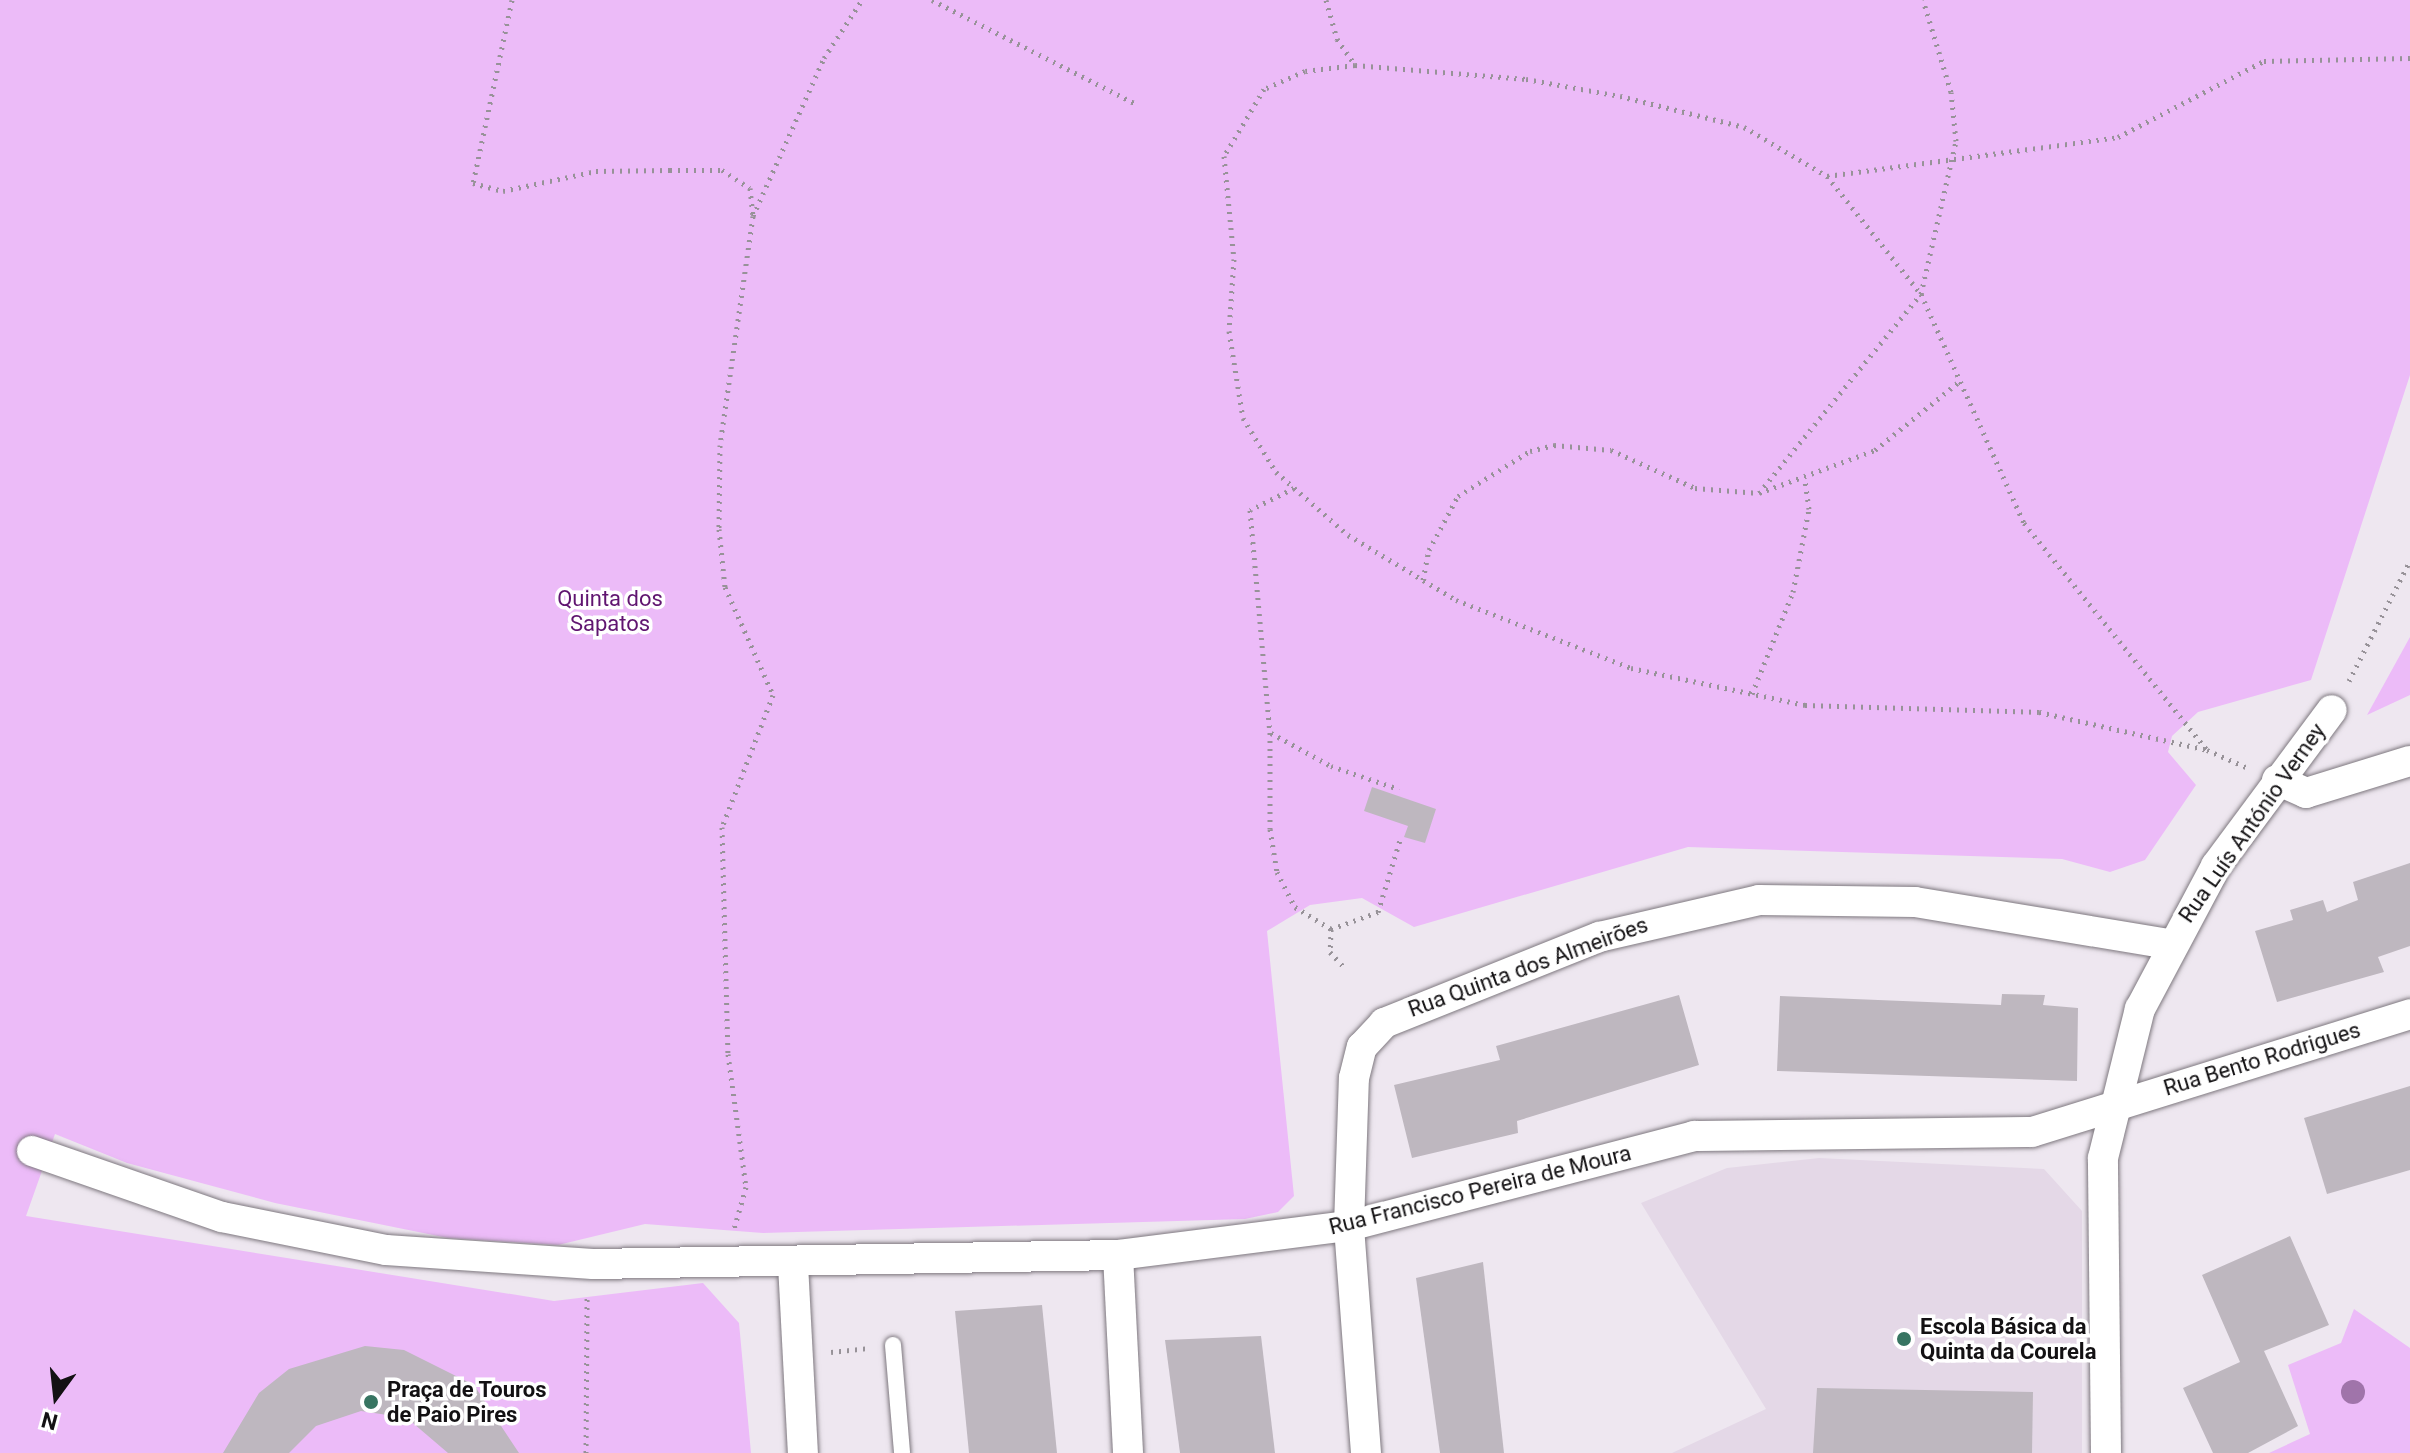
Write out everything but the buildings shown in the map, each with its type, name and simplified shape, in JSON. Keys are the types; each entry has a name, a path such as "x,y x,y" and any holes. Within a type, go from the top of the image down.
{"street":[{"name":"Rua Luís António Verney","path":"2106,1453 2103,1158 2140,1009 2169,944 2277,780 2332,710"},
{"path":"2277,780 2306,793 2410,761"},
{"name":"Rua Quinta dos Almeirões","path":"1366,1453 1349,1226 1354,1078 1370,1035 1410,1009 1599,937 1713,906 1849,896 2169,944"},
{"name":"Rua Bento Rodrigues","path":"2114,1104 2410,1014"},
{"name":"Rua Francisco Pereira de Moura","path":"32,1151 222,1217 386,1250 582,1263 793,1264 1118,1255 1349,1226 1694,1136 2032,1132 2114,1104"},
{"path":"1118,1255 1128,1453"},
{"path":"793,1264 803,1453"}],"lane":[{"path":"893,1345 902,1453"}],"path":[{"path":"512,0 473,183 503,191 596,171 722,170 750,188 753,216 720,445 719,529 725,587 773,695 722,827 728,1054 746,1187 722,1264"},
{"path":"753,216 824,58 862,0"},
{"path":"932,0 1134,103"},
{"path":"1326,0 1337,39 1355,65"},
{"path":"1759,493 1921,294 1951,164 1951,92 1923,0"},
{"path":"1827,176 1951,164 2118,137 2264,61 2410,58"},
{"path":"2207,750 2024,523 1921,294 1827,176 1744,127 1620,96 1526,79 1355,65 1305,71 1264,89 1224,156 1234,259 1229,331 1243,418 1294,488 1348,535 1456,600 1631,668 1752,694 1886,711 2039,712 2207,750 2277,780"},
{"path":"1423,580 1429,550 1458,496 1530,451 1554,445 1611,450 1695,488 1759,493 1805,479 1910,429 1961,380"},
{"path":"1752,694 1793,592 1809,509 1805,479"},
{"path":"1294,488 1250,510 1270,732 1277,872 1295,907 1331,929"},
{"path":"2332,710 2390,612 2410,561"},
{"path":"1270,732 1331,766 1399,789"},
{"path":"1331,929 1378,912 1400,840"},
{"path":"1331,929 1330,952 1345,968"},
{"path":"582,1263 586,1453"},
{"path":"798,1356 893,1345"}],"shaded area":[{"name":"Escola Básica da Quinta da Courela","path":"1819,1158 2044,1169 2082,1211 2082,1453 1672,1453 1766,1409 1641,1203 1727,1168"}],"green space":[{"name":"Quinta dos Sapatos","path":"0,0 2410,0 2410,375 2311,680 2198,712 2172,736 2168,752 2196,785 2145,860 2110,872 2062,859 1688,847 1414,927 1362,898 1310,905 1267,931 1294,1196 1278,1212 1245,1219 763,1233 645,1224 558,1245 448,1238 275,1203 127,1163 55,1134 26,1216 554,1301 703,1283 739,1323 751,1453 0,1453"},
{"path":"2410,637 2410,695 2367,715"},
{"path":"2354,1309 2410,1348 2410,1453 2269,1453 2310,1434 2288,1365 2341,1343"}],"place":[{"name":"Escola Básica da Quinta da Courela","path":"1904,1339"},
{"name":"Praça de Touros de Paio Pires","path":"371,1402"}]}
